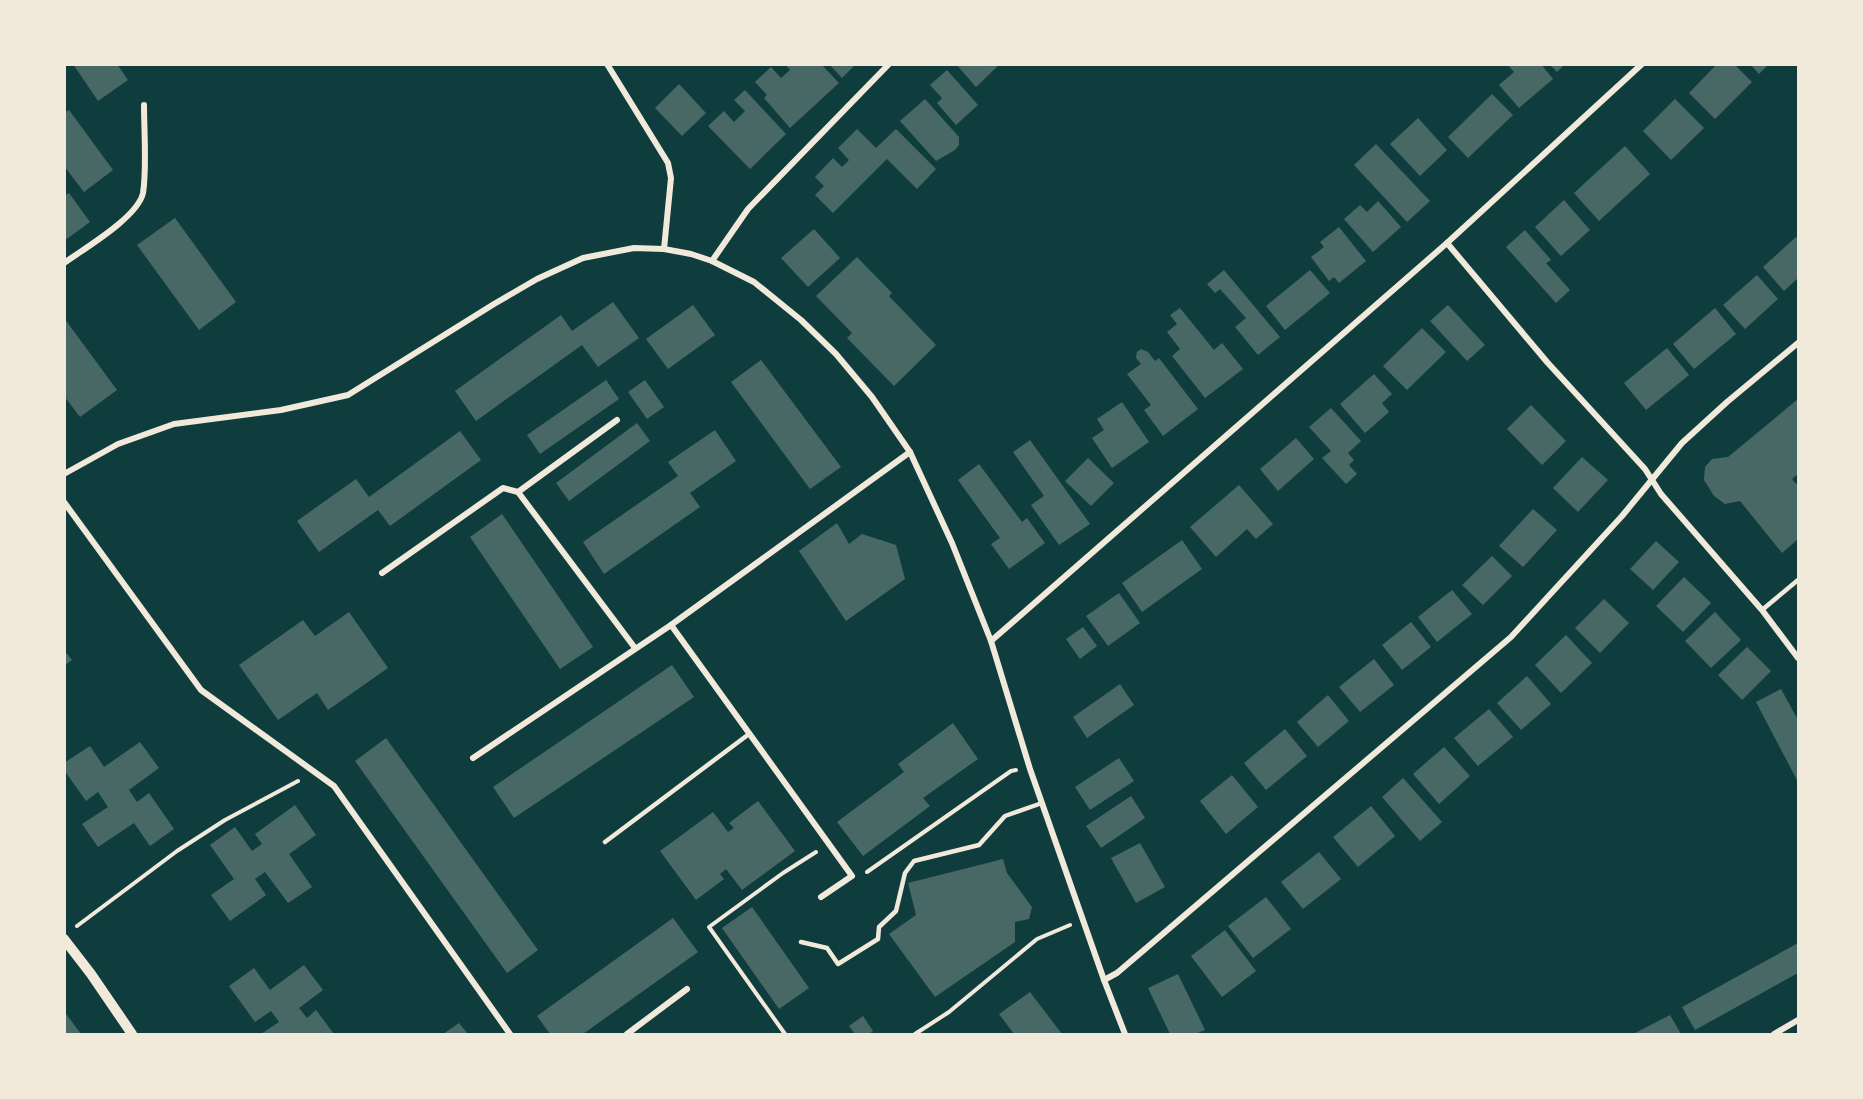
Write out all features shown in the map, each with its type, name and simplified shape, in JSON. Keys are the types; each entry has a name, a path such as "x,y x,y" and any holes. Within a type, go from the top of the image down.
{"street":[{"path":"607,64 668,163 671,178 664,249"},
{"path":"712,261 748,209 889,64"},
{"path":"991,641 1447,243 1642,64"},
{"path":"64,262 123,220 136,208 143,195 144,105"},
{"path":"1447,243 1547,362 1645,469 1661,494 1762,610 1798,658"},
{"path":"64,474 118,444 174,424 280,410 348,395 494,304 546,274 583,258 634,248 664,249 712,261 754,282 801,320 836,354 872,397 910,452 952,543 991,641 1030,769 1125,1035"},
{"path":"1104,980 1117,973 1511,637 1653,480 1682,443 1798,343"},
{"path":"518,492 617,420"},
{"path":"473,758 671,625 910,452"},
{"path":"382,573 503,488 518,492 635,648"},
{"path":"64,502 201,690 334,786 510,1035"},
{"path":"671,625 852,876 821,897"},
{"path":"64,939 91,974 132,1035"},
{"path":"627,1035 687,989"},
{"path":"1774,1035 1798,1020"}],"lane":[{"path":"1762,610 1798,580"},
{"path":"606,842 749,734"},
{"path":"801,942 827,948 838,964 878,939 879,927 896,911 904,873 914,861 979,844 1005,816 1042,803"}],"path":[{"path":"852,876 866,873 1011,771 1030,769"},
{"path":"73,929 177,851 225,820 315,772"},
{"path":"784,1035 708,927 783,873 828,845"},
{"path":"915,1035 949,1012 1037,939 1084,922"}],"building":[{"path":"73,64 117,64 128,80 98,101"},
{"path":"785,64 821,64 839,83 790,128 764,98 767,95 755,82 771,67 781,78 790,70"},
{"path":"829,64 856,64 842,78"},
{"path":"956,64 1000,64 976,87"},
{"path":"1507,64 1541,64 1553,79 1519,108 1499,85 1514,72"},
{"path":"1549,64 1565,64 1557,72"},
{"path":"1717,64 1734,64 1752,82 1715,119 1689,93"},
{"path":"1750,64 1769,64 1759,74"},
{"path":"947,70 978,105 956,125 937,103 942,98 930,85"},
{"path":"679,84 706,113 682,136 655,108"},
{"path":"745,90 786,134 750,169 708,126 724,111 734,122 745,111 734,100"},
{"path":"1492,94 1513,115 1468,158 1448,137"},
{"path":"925,99 959,137 959,145 955,150 936,161 900,121"},
{"path":"1675,99 1704,128 1671,160 1643,131"},
{"path":"69,110 113,170 84,192 64,166 64,113"},
{"path":"1418,118 1447,150 1420,176 1390,144"},
{"path":"857,129 876,148 896,129 936,169 917,189 887,159 833,213 815,195 824,186 815,177 833,158 842,167 849,160 838,148"},
{"path":"1376,144 1430,201 1407,222 1354,165"},
{"path":"1625,146 1650,174 1599,221 1574,193"},
{"path":"69,193 90,222 64,241 64,196"},
{"path":"1564,200 1590,230 1561,256 1535,227"},
{"path":"1378,201 1401,227 1373,252 1344,219 1360,205 1367,212"},
{"path":"175,218 236,302 199,330 137,245"},
{"path":"1339,227 1366,261 1339,283 1334,277 1329,281 1311,257 1324,247 1320,242"},
{"path":"814,229 840,258 808,287 781,258"},
{"path":"1525,230 1551,260 1546,263 1570,290 1556,303 1506,247"},
{"path":"1796,237 1798,239 1798,278 1784,291 1763,267"},
{"path":"857,257 892,293 889,296 936,345 894,386 847,338 852,333 816,296"},
{"path":"1224,270 1280,337 1258,355 1235,327 1246,318 1220,289 1215,293 1207,284"},
{"path":"1310,270 1330,293 1285,330 1266,306"},
{"path":"1757,275 1778,299 1745,329 1723,305"},
{"path":"613,302 639,338 598,367 582,345 476,421 455,391 561,315 572,331"},
{"path":"693,305 715,335 668,369 646,339"},
{"path":"1448,305 1485,345 1467,361 1430,321"},
{"path":"1180,308 1214,350 1222,343 1243,369 1205,398 1172,356 1180,349 1167,332 1177,324 1170,315"},
{"path":"1715,308 1736,334 1694,369 1673,344"},
{"path":"64,318 117,390 80,417 64,396"},
{"path":"1422,328 1446,352 1407,390 1383,366"},
{"path":"1667,348 1689,375 1646,410 1624,383"},
{"path":"1141,349 1148,352 1155,361 1159,358 1198,409 1163,436 1144,410 1151,405 1127,374 1141,364 1136,358 1137,352"},
{"path":"761,360 841,467 810,489 731,382"},
{"path":"1374,374 1392,394 1382,403 1389,412 1365,433 1340,404"},
{"path":"606,380 619,399 540,454 527,435"},
{"path":"645,380 664,407 647,419 628,392"},
{"path":"1798,399 1798,474 1792,479 1798,486 1798,539 1782,553 1740,501 1725,504 1714,496 1704,480 1705,467 1712,459 1728,457"},
{"path":"1122,402 1149,442 1112,468 1092,438 1104,430 1097,419"},
{"path":"1531,405 1566,441 1542,465 1507,429"},
{"path":"1331,408 1361,441 1348,453 1354,460 1349,465 1357,474 1346,484 1322,458 1331,451 1309,427"},
{"path":"637,423 650,441 569,501 556,483"},
{"path":"715,430 736,461 690,493 700,507 604,574 583,542 678,476 668,462"},
{"path":"460,431 481,460 390,526 378,510 319,552 297,521 356,479 369,497"},
{"path":"1296,438 1314,459 1278,491 1260,469"},
{"path":"1030,440 1090,524 1059,545 1031,505 1044,496 1013,452"},
{"path":"1582,457 1608,480 1578,512 1553,488"},
{"path":"1088,458 1114,483 1091,506 1065,481"},
{"path":"979,464 1022,522 1027,518 1045,543 1009,569 991,544 1000,538 958,480"},
{"path":"1239,485 1273,524 1256,539 1247,529 1216,557 1190,527"},
{"path":"1533,509 1557,530 1523,567 1499,546"},
{"path":"502,514 593,647 560,669 470,537"},
{"path":"837,523 849,544 862,534 896,545 905,579 846,621 799,551"},
{"path":"1182,540 1202,569 1142,612 1122,583"},
{"path":"1656,541 1679,562 1653,590 1630,569"},
{"path":"1492,556 1512,576 1483,605 1462,585"},
{"path":"1684,577 1711,603 1683,632 1656,606"},
{"path":"1452,590 1472,614 1437,642 1418,617"},
{"path":"1119,593 1140,623 1108,646 1086,616"},
{"path":"1604,599 1629,623 1600,653 1575,628"},
{"path":"349,612 388,668 328,710 317,693 278,720 239,665 303,620 315,636"},
{"path":"1715,612 1741,640 1711,668 1685,641"},
{"path":"1411,622 1431,647 1402,670 1382,645"},
{"path":"1083,627 1097,646 1080,659 1066,639"},
{"path":"1566,635 1592,663 1561,693 1535,665"},
{"path":"1747,647 1771,671 1742,700 1718,675"},
{"path":"64,650 72,660 64,666"},
{"path":"1374,659 1394,685 1360,712 1339,687"},
{"path":"672,665 694,697 514,818 493,787"},
{"path":"1527,676 1551,704 1521,730 1497,703"},
{"path":"1120,684 1134,705 1087,738 1073,717"},
{"path":"1781,689 1798,720 1798,782 1756,702"},
{"path":"1328,695 1349,721 1318,747 1297,722"},
{"path":"1489,709 1513,737 1478,766 1454,738"},
{"path":"953,723 978,759 923,798 930,806 863,856 837,822 904,772 898,764"},
{"path":"1285,729 1307,756 1266,790 1244,763"},
{"path":"386,738 538,950 507,973 355,761"},
{"path":"140,742 159,768 129,790 137,802 149,793 174,829 150,846 134,823 98,847 82,824 108,807 98,792 86,801 64,770 64,763 90,746 104,767"},
{"path":"1444,747 1470,776 1439,804 1413,774"},
{"path":"1119,758 1134,781 1090,810 1075,787"},
{"path":"1232,775 1258,807 1226,834 1200,801"},
{"path":"1403,778 1442,822 1420,841 1382,797"},
{"path":"1131,796 1145,818 1101,848 1086,826"},
{"path":"758,801 795,851 742,890 726,869 720,874 724,879 696,900 660,851 713,812 728,832 734,828 729,823"},
{"path":"295,805 316,835 289,854 312,887 288,903 265,872 255,879 266,895 230,921 211,895 234,879 210,845 235,827 252,851 262,844 255,834"},
{"path":"1371,806 1395,836 1358,867 1333,837"},
{"path":"1140,843 1165,887 1136,903 1111,858"},
{"path":"1319,852 1341,879 1303,909 1281,882"},
{"path":"1003,859 1007,873 1032,907 1029,919 1015,922 1015,942 935,997 889,934 916,915 908,883"},
{"path":"1266,897 1291,929 1253,958 1228,926"},
{"path":"752,907 809,988 779,1009 722,928"},
{"path":"673,918 698,952 583,1034 550,1034 537,1016"},
{"path":"1225,930 1256,971 1222,997 1191,956"},
{"path":"1798,943 1798,973 1695,1030 1682,1007"},
{"path":"304,965 323,990 299,1008 307,1018 316,1010 334,1034 261,1034 279,1022 271,1011 255,1022 229,986 254,968 270,990"},
{"path":"1178,974 1205,1030 1195,1034 1170,1034 1148,988"},
{"path":"1030,992 1062,1034 1014,1034 999,1014"},
{"path":"64,1011 81,1034 64,1034"},
{"path":"1670,1015 1681,1034 1633,1034"},
{"path":"863,1016 873,1031 869,1034 855,1034 849,1026"},
{"path":"459,1023 468,1034 443,1034"}]}
